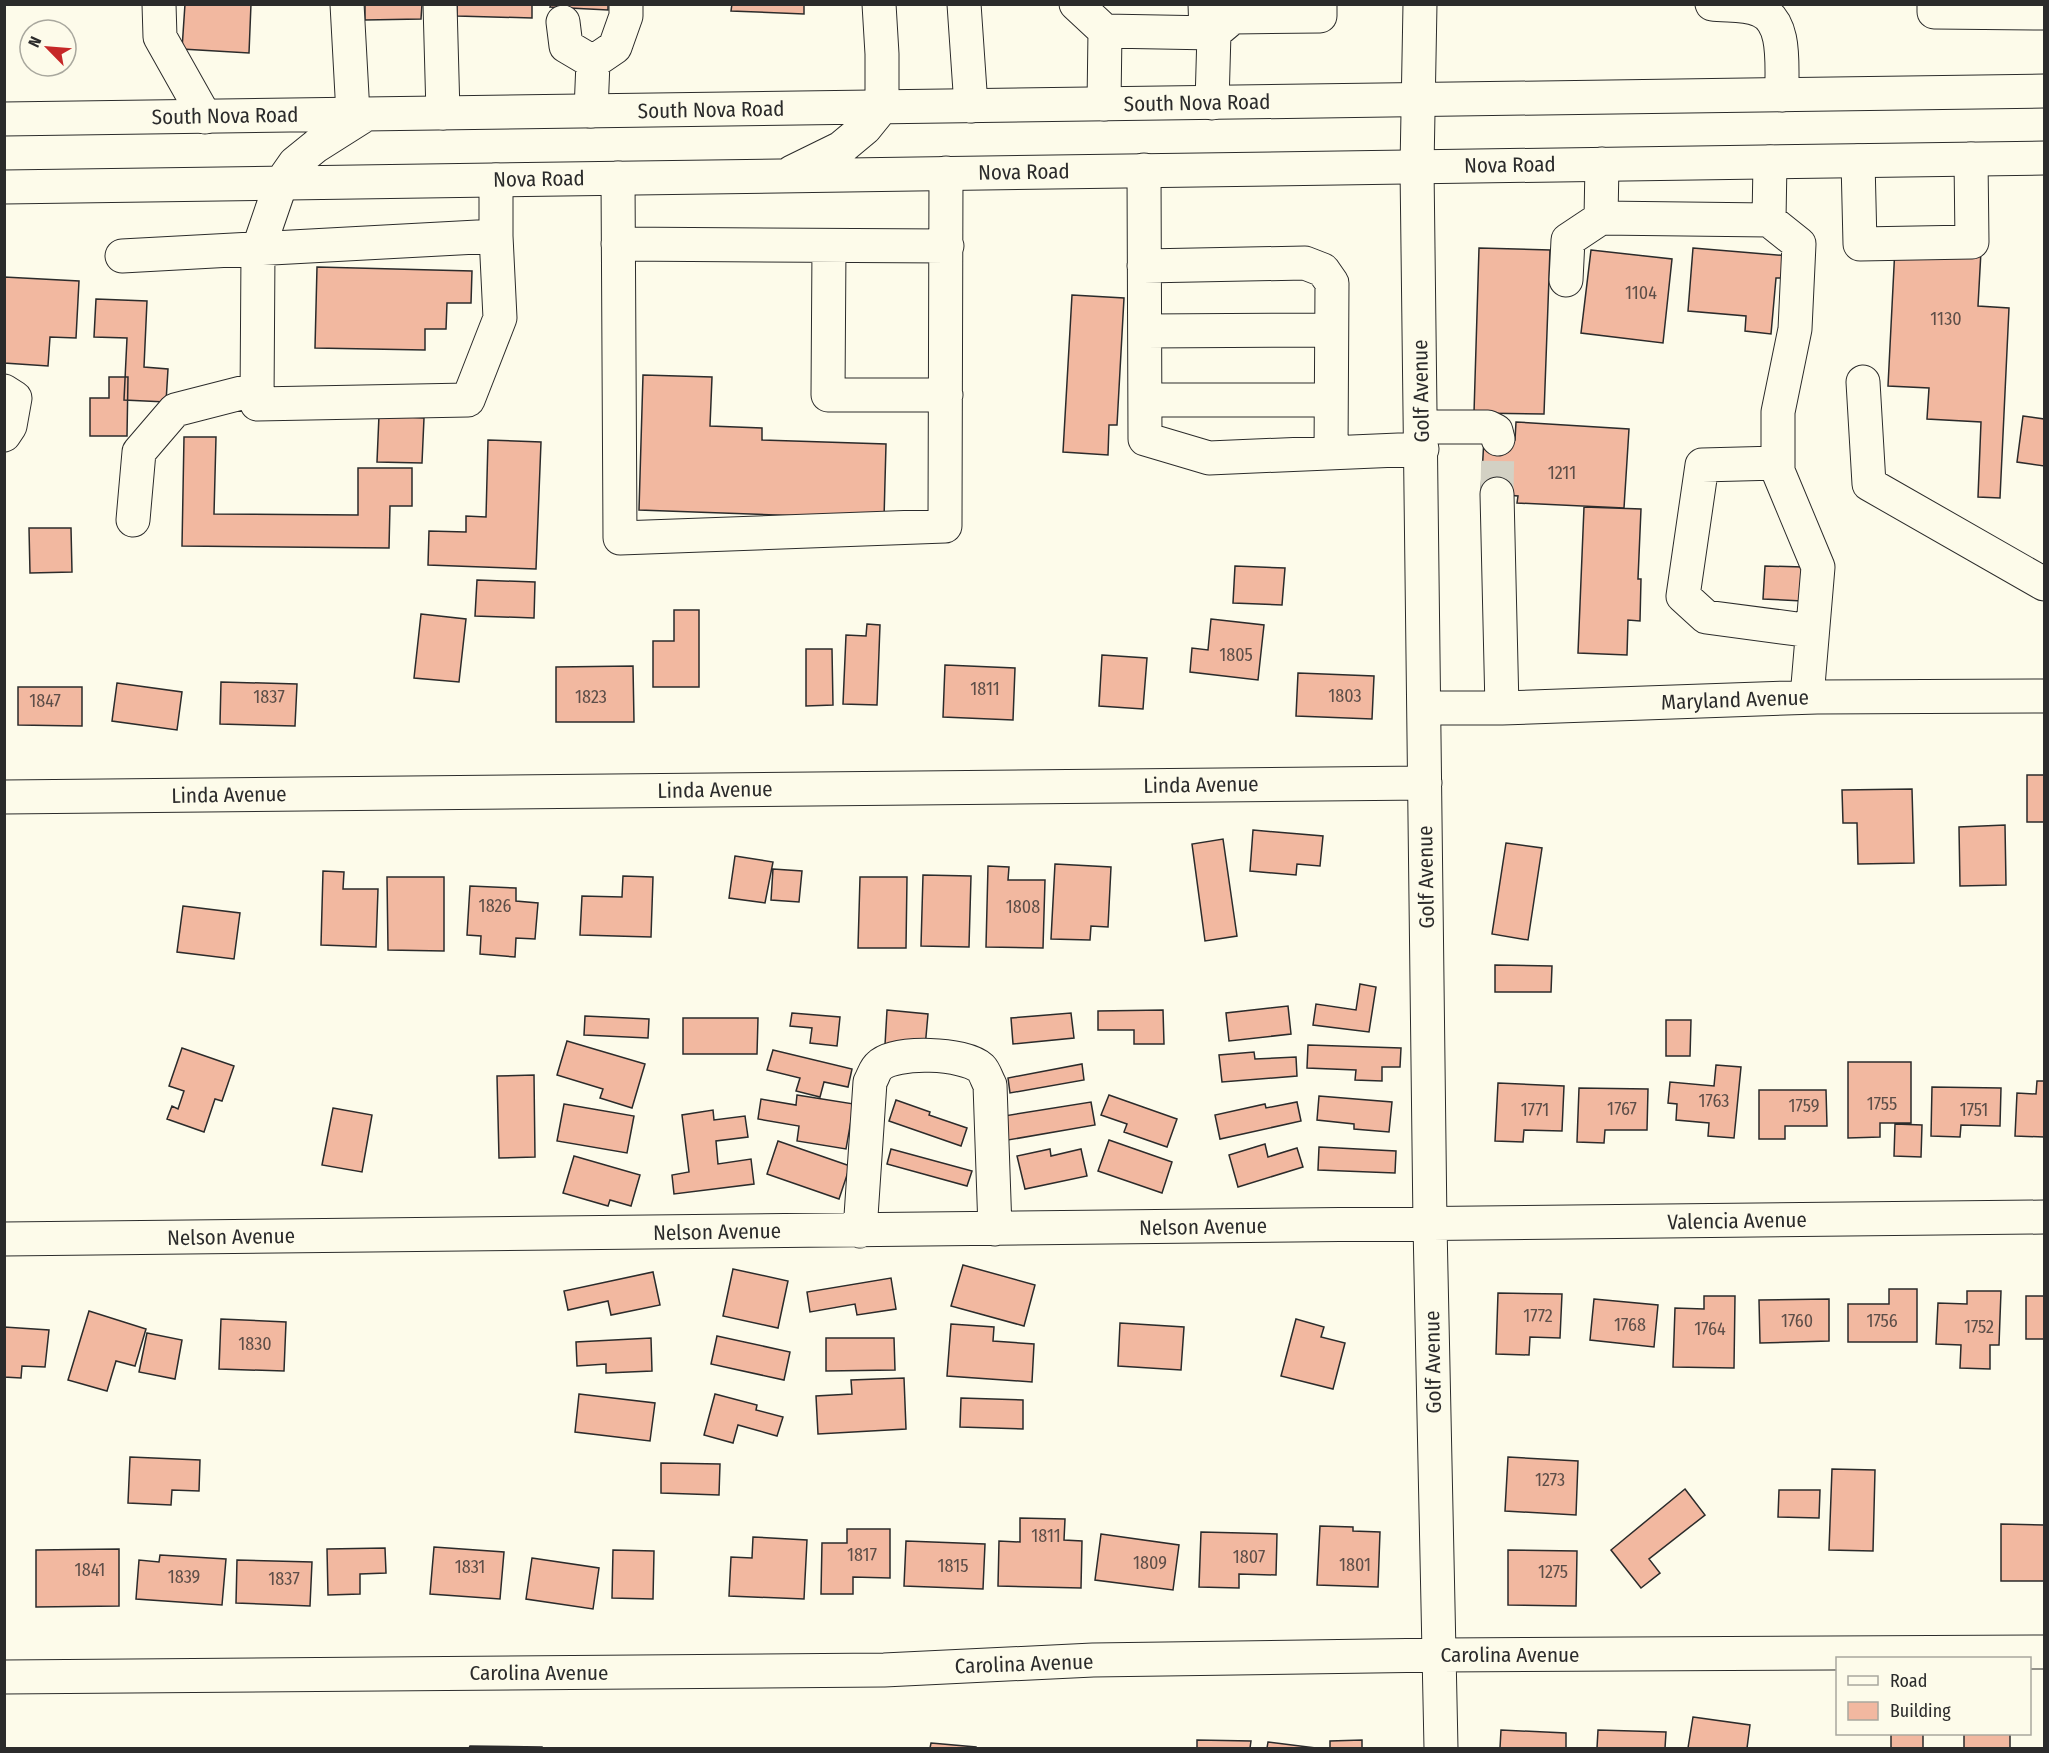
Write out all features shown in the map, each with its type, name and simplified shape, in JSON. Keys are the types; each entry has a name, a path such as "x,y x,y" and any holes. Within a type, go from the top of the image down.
{"street":[{"path":"159,4 160,37 205,117"},
{"path":"347,4 359,115 295,163 281,183 258,250 256,404 468,400 500,318 496,180"},
{"path":"440,4 443,113"},
{"path":"593,62 615,47 626,16 626,4"},
{"path":"785,176 841,148 865,128 882,107 879,4"},
{"path":"964,4 971,106"},
{"path":"1076,4 1105,31 1208,23 1233,17 1320,16 1320,4"},
{"name":"Golf Avenue","path":"1420,4 1418,167 1430,1225 1441,1655 1441,1749"},
{"path":"1712,4 1758,9 1771,17 1779,33 1782,95"},
{"path":"1934,4 1934,12 2044,13"},
{"path":"563,22 566,46 593,62"},
{"path":"1208,23 1212,103"},
{"path":"1104,104 1105,31"},
{"path":"591,111 593,62"},
{"path":"1418,100 2044,91"},
{"name":"South Nova Road","path":"4,119 1418,100"},
{"name":"Nova Road","path":"4,187 2044,158"},
{"path":"1858,161 1860,244 1871,244 1972,242 1971,159"},
{"path":"1769,220 1770,162"},
{"path":"1601,218 1602,164"},
{"path":"1144,170 1145,439 1209,458 1330,453 1488,427 1496,431 1498,439"},
{"path":"618,178 620,538 945,526 946,173"},
{"path":"1566,280 1568,240 1601,218 1769,220 1799,244 1795,329 1778,412 1778,471 1818,567 1807,697"},
{"path":"122,256 496,236"},
{"path":"618,244 946,246"},
{"path":"829,246 828,396 946,396"},
{"path":"1144,266 1305,263 1323,270 1332,283 1330,453"},
{"path":"1145,331 1331,330"},
{"path":"1863,382 1869,484 2044,584"},
{"path":"133,520 140,452 175,410 256,389"},
{"path":"1145,400 1331,400"},
{"path":"1778,463 1702,465 1683,596 1706,617 1812,631"},
{"path":"1497,495 1502,708"},
{"name":"Maryland Avenue","path":"1425,708 1502,708 1807,697 2044,696"},
{"name":"Linda Avenue","path":"4,798 1425,783"},
{"path":"860,1231 870,1082 878,1066 884,1062 916,1055 954,1057 981,1068 990,1085 995,1229"},
{"name":"Valencia Avenue","path":"1430,1225 2044,1216"},
{"name":"Nelson Avenue","path":"4,1239 1430,1225"},
{"name":"Carolina Avenue","path":"4,1677 884,1670 1093,1660 1441,1655 2044,1652"}],"building":[{"path":"185,4 251,4 249,53 182,49"},
{"path":"365,4 422,4 421,19 365,20"},
{"path":"457,4 532,4 532,18 457,16"},
{"path":"551,4 608,4 608,10 550,7"},
{"path":"732,4 804,4 804,14 731,11"},
{"path":"1895,247 1981,251 1978,306 2009,308 2000,498 1978,497 1981,422 1927,419 1929,388 1888,386"},
{"path":"1479,248 1550,250 1544,414 1474,413"},
{"path":"1693,248 1790,256 1788,278 1776,278 1771,334 1745,331 1746,316 1688,311"},
{"path":"1591,250 1672,259 1663,343 1581,333"},
{"path":"317,267 472,271 471,303 447,303 446,329 425,329 425,350 315,348"},
{"path":"4,277 79,281 76,338 50,337 48,366 4,363"},
{"path":"1072,295 1124,298 1117,425 1109,425 1108,455 1063,452"},
{"path":"96,299 147,301 144,367 168,369 166,402 124,400 127,338 94,337"},
{"path":"643,375 712,377 710,426 762,428 762,440 886,444 884,519 639,510"},
{"path":"109,377 128,377 127,436 90,436 90,398 109,398"},
{"path":"379,415 424,418 422,463 377,462"},
{"path":"2023,416 2044,419 2044,466 2017,462"},
{"path":"1516,422 1629,429 1624,508 1517,503 1518,496 1481,493 1484,438 1515,440"},
{"path":"184,437 216,437 214,514 358,515 358,468 412,468 412,506 390,506 389,548 182,546"},
{"path":"488,440 541,442 536,569 428,565 429,531 466,532 466,516 486,517"},
{"path":"1584,507 1641,509 1638,579 1641,579 1640,621 1628,620 1627,655 1578,653"},
{"path":"29,528 71,528 72,572 30,573"},
{"path":"1235,566 1285,568 1282,605 1233,603"},
{"path":"1765,566 1803,567 1802,601 1763,599"},
{"path":"477,580 535,582 534,618 475,616"},
{"path":"674,610 699,610 699,687 653,687 653,641 674,641"},
{"path":"421,614 466,619 459,682 414,678"},
{"path":"1211,619 1264,625 1258,680 1190,672 1192,648 1208,650"},
{"path":"867,624 880,625 877,705 843,704 846,635 866,636"},
{"path":"806,649 832,649 833,705 806,706"},
{"path":"1102,655 1147,658 1143,709 1099,706"},
{"path":"945,665 1015,668 1013,720 943,717"},
{"path":"633,666 634,722 556,722 556,667"},
{"path":"1298,673 1374,676 1372,719 1296,716"},
{"path":"221,682 297,684 295,726 220,724"},
{"path":"117,683 182,692 177,730 112,721"},
{"path":"18,687 82,687 82,726 18,725"},
{"path":"2027,775 2044,775 2044,822 2027,822"},
{"path":"1912,789 1914,863 1858,864 1857,823 1843,823 1842,790"},
{"path":"2005,825 2006,885 1960,886 1959,827"},
{"path":"1253,830 1323,836 1320,866 1297,864 1296,875 1250,871"},
{"path":"1223,839 1237,936 1205,941 1192,844"},
{"path":"1506,843 1542,848 1528,940 1492,934"},
{"path":"735,856 773,862 765,903 729,898"},
{"path":"1055,864 1111,867 1108,927 1091,926 1090,940 1051,939"},
{"path":"988,866 1009,867 1008,880 1045,880 1043,948 986,947"},
{"path":"773,869 802,871 799,902 771,900"},
{"path":"323,871 344,872 343,889 378,889 376,947 321,945"},
{"path":"923,875 971,876 969,947 921,946"},
{"path":"623,876 653,877 651,937 580,935 582,896 622,897"},
{"path":"387,877 444,877 444,951 388,950"},
{"path":"860,877 907,877 906,948 858,948"},
{"path":"470,886 516,888 516,901 538,903 535,939 516,938 515,957 480,954 481,936 467,935"},
{"path":"183,906 240,913 234,959 177,952"},
{"path":"1495,965 1552,966 1551,992 1495,992"},
{"path":"1360,984 1376,987 1369,1032 1313,1025 1316,1004 1356,1010"},
{"path":"1288,1006 1291,1034 1229,1041 1226,1013"},
{"path":"887,1010 928,1014 925,1048 885,1045"},
{"path":"1163,1010 1164,1044 1134,1044 1134,1030 1098,1030 1098,1011"},
{"path":"792,1013 840,1017 837,1046 810,1043 812,1028 790,1026"},
{"path":"1071,1013 1074,1038 1013,1044 1011,1018"},
{"path":"585,1016 649,1019 648,1038 584,1035"},
{"path":"683,1018 758,1018 757,1054 683,1054"},
{"path":"1666,1020 1691,1020 1690,1056 1666,1056"},
{"path":"567,1041 645,1064 632,1108 600,1098 603,1089 557,1075"},
{"path":"1308,1045 1401,1048 1400,1067 1382,1067 1382,1081 1355,1080 1356,1070 1307,1068"},
{"path":"182,1048 234,1066 222,1101 215,1099 204,1132 167,1119 172,1106 178,1109 184,1091 169,1086"},
{"path":"773,1050 852,1069 848,1087 824,1082 820,1097 796,1091 800,1078 767,1070"},
{"path":"1254,1052 1255,1059 1296,1057 1297,1076 1222,1082 1219,1055"},
{"path":"1848,1062 1911,1062 1911,1123 1880,1123 1880,1137 1848,1138"},
{"path":"1082,1064 1084,1080 1010,1093 1008,1078"},
{"path":"1716,1065 1741,1067 1734,1138 1708,1136 1709,1123 1676,1120 1677,1104 1668,1103 1670,1082 1714,1086"},
{"path":"534,1075 535,1157 499,1158 497,1076"},
{"path":"2037,1081 2044,1081 2044,1137 2015,1136 2017,1093 2036,1094"},
{"path":"1498,1083 1564,1086 1562,1131 1524,1130 1523,1142 1495,1141"},
{"path":"1932,1087 2001,1088 2000,1126 1961,1125 1960,1137 1931,1136"},
{"path":"1579,1088 1648,1089 1647,1130 1605,1130 1604,1143 1577,1142"},
{"path":"1759,1090 1826,1090 1827,1126 1785,1126 1785,1139 1759,1139"},
{"path":"797,1095 854,1104 846,1149 797,1141 799,1126 758,1119 761,1099 796,1105"},
{"path":"1109,1095 1177,1119 1167,1147 1124,1132 1127,1124 1101,1115"},
{"path":"1319,1096 1392,1102 1389,1132 1354,1129 1354,1124 1317,1120"},
{"path":"896,1100 930,1112 929,1115 967,1128 961,1146 889,1121"},
{"path":"1091,1102 1095,1125 1008,1140 1004,1116"},
{"path":"1297,1102 1301,1121 1220,1139 1215,1115 1265,1104 1266,1108"},
{"path":"564,1104 634,1116 627,1153 557,1141"},
{"path":"333,1108 372,1115 362,1172 322,1165"},
{"path":"713,1110 714,1120 745,1116 748,1137 716,1141 718,1164 751,1159 754,1184 674,1194 672,1175 689,1172 682,1115"},
{"path":"1895,1124 1922,1125 1921,1157 1894,1156"},
{"path":"1109,1140 1172,1162 1162,1193 1098,1171"},
{"path":"778,1141 850,1166 839,1199 767,1174"},
{"path":"1265,1144 1268,1157 1297,1148 1303,1167 1238,1187 1229,1155"},
{"path":"1319,1147 1396,1151 1395,1173 1318,1170"},
{"path":"891,1149 972,1171 967,1186 887,1164"},
{"path":"1050,1149 1051,1156 1081,1149 1087,1176 1025,1189 1017,1156"},
{"path":"574,1156 640,1175 631,1206 610,1200 608,1206 563,1193"},
{"path":"963,1265 1035,1285 1024,1326 951,1306"},
{"path":"733,1269 788,1281 778,1328 723,1316"},
{"path":"653,1272 660,1305 611,1315 608,1301 568,1310 564,1291"},
{"path":"891,1278 896,1309 857,1315 855,1304 810,1312 807,1292"},
{"path":"1889,1289 1917,1289 1917,1342 1848,1342 1848,1304 1889,1304"},
{"path":"1967,1291 2001,1291 1999,1345 1990,1345 1990,1369 1960,1368 1961,1345 1936,1344 1938,1303 1967,1304"},
{"path":"1498,1293 1562,1294 1560,1338 1530,1337 1529,1355 1496,1354"},
{"path":"1704,1296 1735,1296 1734,1368 1673,1367 1675,1308 1704,1309"},
{"path":"2026,1296 2044,1296 2044,1339 2026,1339"},
{"path":"1594,1299 1658,1305 1654,1347 1590,1340"},
{"path":"1829,1299 1829,1341 1760,1343 1759,1300"},
{"path":"89,1311 146,1329 135,1366 116,1361 107,1391 68,1380"},
{"path":"221,1319 286,1322 284,1371 219,1369"},
{"path":"1296,1319 1324,1327 1321,1337 1345,1343 1333,1389 1281,1376"},
{"path":"1120,1323 1184,1327 1181,1370 1118,1366"},
{"path":"951,1324 994,1327 993,1341 1034,1344 1032,1382 947,1376"},
{"path":"4,1327 49,1330 45,1367 22,1366 21,1378 4,1377"},
{"path":"147,1333 182,1340 175,1379 139,1372"},
{"path":"717,1336 790,1352 784,1380 711,1364"},
{"path":"651,1338 652,1371 606,1373 606,1364 577,1366 576,1342"},
{"path":"826,1338 894,1338 895,1370 826,1371"},
{"path":"904,1378 906,1429 818,1434 816,1396 852,1394 851,1380"},
{"path":"579,1394 655,1403 650,1441 575,1432"},
{"path":"715,1394 757,1405 756,1410 783,1417 777,1436 738,1425 733,1443 704,1435"},
{"path":"961,1398 1023,1400 1023,1429 960,1427"},
{"path":"130,1457 200,1460 199,1491 172,1490 171,1505 128,1503"},
{"path":"1508,1457 1578,1461 1576,1515 1505,1511"},
{"path":"661,1463 720,1464 719,1495 661,1493"},
{"path":"1832,1469 1875,1470 1873,1551 1829,1550"},
{"path":"1685,1489 1705,1515 1649,1559 1660,1573 1641,1588 1611,1550"},
{"path":"1779,1490 1820,1490 1819,1518 1778,1517"},
{"path":"1020,1518 1065,1519 1064,1540 1082,1541 1081,1588 998,1586 999,1541 1020,1542"},
{"path":"2001,1524 2044,1525 2044,1581 2001,1581"},
{"path":"1320,1526 1353,1527 1353,1531 1380,1532 1378,1587 1317,1585"},
{"path":"847,1529 890,1529 890,1578 853,1577 853,1594 821,1594 822,1543 847,1543"},
{"path":"1201,1532 1277,1534 1276,1575 1239,1574 1239,1588 1199,1587"},
{"path":"1101,1534 1179,1545 1173,1590 1095,1580"},
{"path":"753,1537 807,1540 804,1599 729,1596 731,1557 752,1558"},
{"path":"906,1541 985,1544 983,1589 904,1586"},
{"path":"434,1547 504,1552 500,1599 430,1594"},
{"path":"385,1548 386,1573 360,1574 360,1594 328,1595 327,1549"},
{"path":"119,1549 119,1606 36,1607 36,1550"},
{"path":"613,1550 654,1551 653,1599 612,1598"},
{"path":"1508,1550 1577,1551 1576,1606 1508,1605"},
{"path":"160,1555 226,1559 222,1605 136,1599 139,1560 159,1562"},
{"path":"532,1558 599,1568 593,1609 526,1599"},
{"path":"237,1560 312,1562 310,1606 236,1603"},
{"path":"1693,1717 1750,1725 1747,1748 1688,1748"},
{"path":"1501,1730 1566,1733 1566,1748 1500,1748"},
{"path":"1598,1730 1666,1732 1665,1748 1597,1748"},
{"path":"1891,1735 1923,1735 1923,1748 1891,1748"},
{"path":"1964,1735 2010,1735 2010,1748 1964,1748"},
{"path":"1197,1740 1251,1741 1250,1748 1197,1748"},
{"path":"1362,1740 1362,1748 1330,1748 1330,1741"},
{"path":"1268,1742 1316,1748 1267,1748"},
{"path":"931,1743 976,1747 976,1748 930,1748"},
{"path":"470,1746 542,1747 542,1748 469,1748"}],"tunnel":[{"path":"1497,494 1498,439"}]}
